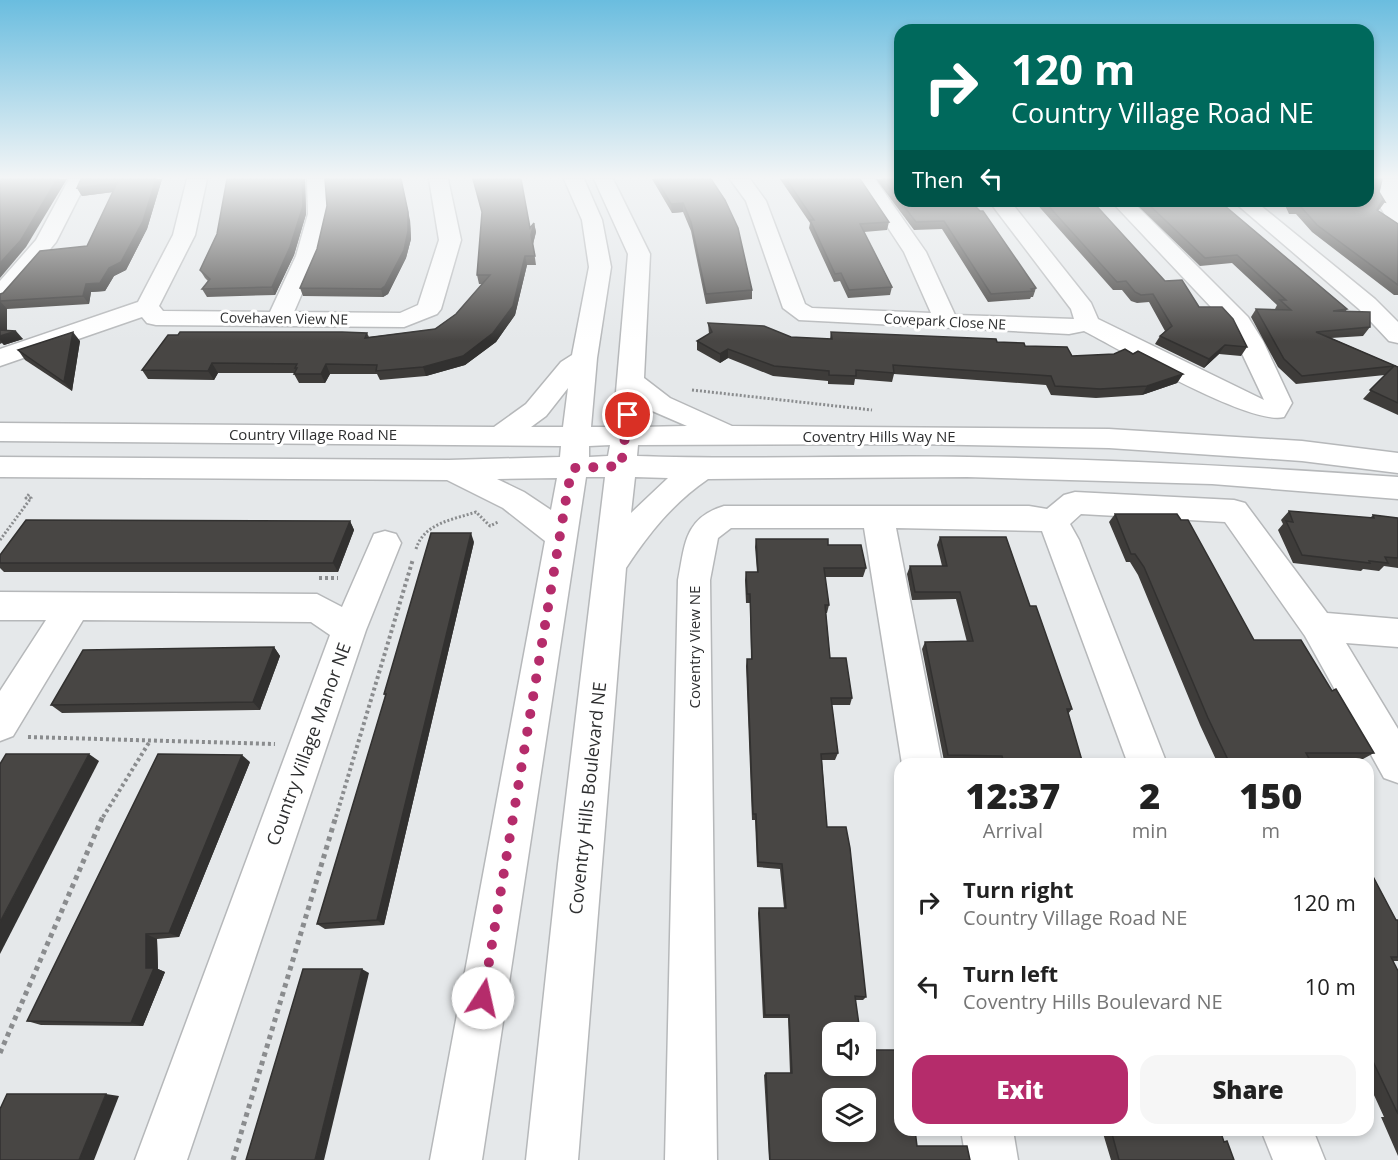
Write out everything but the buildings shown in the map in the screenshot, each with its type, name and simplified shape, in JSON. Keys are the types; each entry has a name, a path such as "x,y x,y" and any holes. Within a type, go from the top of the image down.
{"street":[{"path":"0,295 45,242 50,233"},
{"path":"4,356 147,307 184,233"},
{"path":"279,318 307,256 313,233"},
{"name":"Covehaven View NE","path":"147,307 156,318 404,320 429,309 450,240 449,233"},
{"path":"456,1160 578,436 584,358 600,267 594,233"},
{"path":"0,467 449,470 573,468 623,451 631,381 639,254 629,233"},
{"name":"Covepark Close NE","path":"768,233 795,308 807,315 1069,327 1087,323"},
{"path":"902,233 915,252 946,321"},
{"path":"1024,233 1083,308 1087,323 1254,406 1274,411 1280,403 1251,341 1239,322 1152,233"},
{"path":"1282,233 1367,304 1398,336"},
{"path":"500,436 536,411 570,368 584,358"},
{"path":"631,381 660,404 733,435"},
{"name":"Country Village Road NE","path":"0,432 578,436 623,451"},
{"name":"Coventry Hills Way NE","path":"623,451 733,435 972,436 1216,442 1398,463"},
{"name":"Coventry Hills Way NE","path":"623,451 702,469 967,467 1212,474 1398,488"},
{"name":"Coventry Hills Boulevard NE","path":"552,1160 623,451"},
{"path":"610,568 646,513 665,493 702,469"},
{"path":"449,470 517,500 536,513 561,537"},
{"path":"1146,758 1063,540 1052,522 1075,503 1234,511 1317,626 1398,765"},
{"name":"Coventry View NE","path":"691,1160 694,580 703,533 724,518 1029,517 1052,522"},
{"path":"878,518 921,758"},
{"path":"349,630 395,544"},
{"name":"Country Village Manor NE","path":"0,606 317,608 349,630 161,1160"},
{"path":"12,731 72,608"},
{"path":"1317,626 1398,633"},
{"path":"988,1136 992,1160"},
{"path":"1289,1136 1299,1160"}],"path":[{"path":"0,540 31,498 26,498 30,493"},
{"path":"233,1160 420,536 430,528 476,513 490,526 500,521"},
{"path":"395,544 417,546"},
{"path":"311,578 347,578"},
{"path":"12,731 150,741 308,745"},
{"path":"0,1053 105,812 150,741"}],"route":[{"path":"483,998 568,487 573,468 621,466 628,415"}]}
